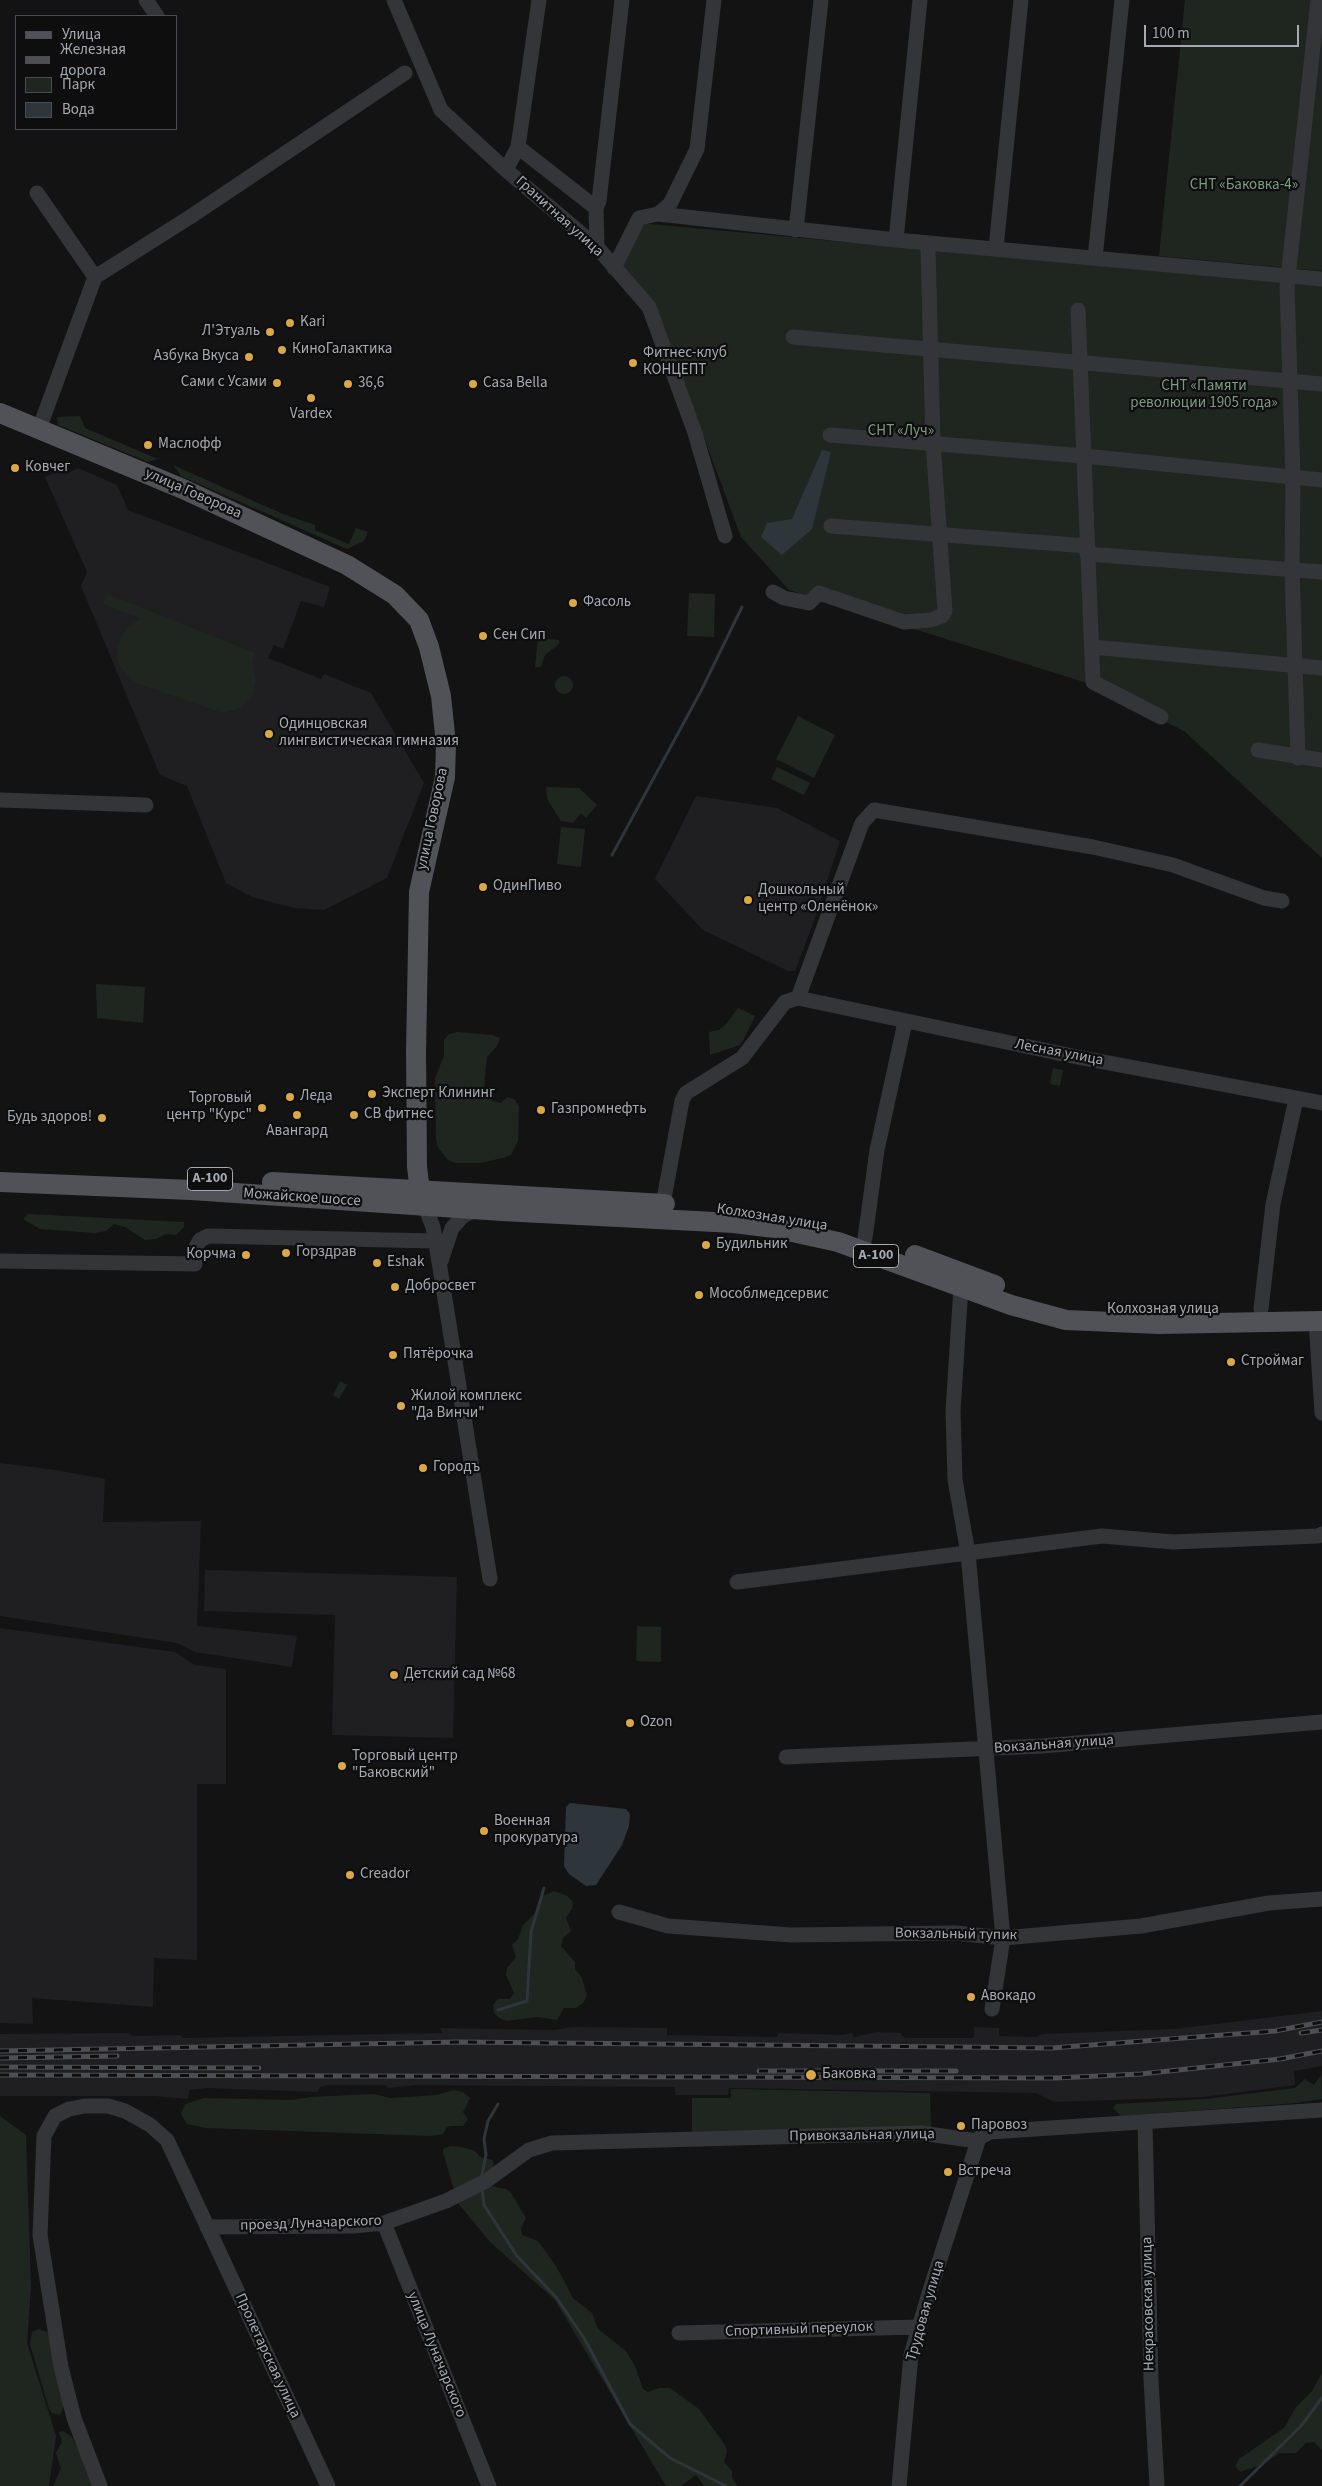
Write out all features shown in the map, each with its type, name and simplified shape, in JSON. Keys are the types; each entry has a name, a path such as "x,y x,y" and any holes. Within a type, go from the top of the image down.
{"main road":[{"name":"улица Говорова","path":"0,413 174,485 362,573 395,595 419,620 429,647 441,696 446,744 445,777 426,854 418,901 416,1167 422,1199"},
{"name":"Можайское шоссе","path":"0,1170 191,1178 422,1199"},
{"name":"Можайское шоссе","path":"0,1182 422,1199"},
{"name":"Колхозная улица","path":"422,1199 663,1204 776,1216 819,1224 865,1238 1051,1304 1106,1310 1261,1310 1320,1317"},
{"name":"Колхозная улица","path":"422,1199 477,1209 680,1219 774,1228 838,1242 1026,1310 1066,1320 1159,1324 1320,1317"}],"street":[{"path":"146,0 156,15"},
{"name":"Гранитная улица","path":"394,0 441,110 506,170 597,247 649,307 695,433 725,536"},
{"path":"506,170 518,147 539,0"},
{"path":"597,247 596,208 599,201 622,0"},
{"path":"658,214 670,204 697,149 714,0"},
{"path":"796,230 821,0"},
{"path":"896,240 920,0"},
{"path":"996,248 1022,0"},
{"path":"1095,258 1122,0"},
{"path":"1298,758 1292,569 1293,477 1288,276 1318,0"},
{"path":"39,428 95,277 190,217 405,73"},
{"path":"518,147 596,208"},
{"path":"37,193 95,277"},
{"path":"614,268 639,218 658,214 896,240 1322,280"},
{"path":"773,592 784,598 809,602 819,593 904,622 931,620 942,616 944,611 940,533 933,442 928,248"},
{"path":"1078,310 1093,682 1161,716"},
{"path":"793,337 930,347 1080,363 1322,384"},
{"path":"830,435 933,442 1322,480"},
{"path":"831,526 940,533 1087,550 1322,572"},
{"path":"1092,647 1322,668"},
{"path":"1258,750 1298,758 1322,760"},
{"path":"0,800 146,806"},
{"path":"663,1204 682,1101 686,1093 742,1058 785,1002 798,998 862,823 874,810 1093,846 1173,865 1264,898 1282,901"},
{"name":"Лесная улица","path":"798,998 905,1022 1322,1103"},
{"path":"865,1238 877,1150 905,1022"},
{"path":"1261,1310 1273,1204 1296,1099"},
{"path":"422,1199 432,1227 440,1268 490,1579"},
{"path":"440,1268 452,1228 463,1216 477,1209"},
{"path":"0,1261 194,1264 196,1247 200,1240 208,1236 435,1242"},
{"path":"961,1287 955,1359 955,1480 968,1553 1002,1938 992,2009"},
{"path":"1320,1317 1322,1413"},
{"path":"737,1582 1102,1536 1173,1542 1318,1536 1322,1534"},
{"name":"Вокзальная улица","path":"786,1757 986,1750 1322,1722"},
{"name":"Вокзальный тупик","path":"619,1912 668,1926 781,1934 956,1933 1002,1938 1141,1926 1269,1903 1322,1899"},
{"name":"Пролетарская улица","path":"100,2486 74,2418 61,2367 40,2236 44,2136 56,2116 69,2109 85,2106 108,2106 125,2111 150,2125 167,2140 328,2486"},
{"path":"977,2141 984,2134 990,2132 1322,2110"},
{"name":"Некрасовская улица","path":"1145,2122 1151,2379 1157,2486"},
{"name":"Привокзальная улица","path":"519,2156 540,2146 574,2142 921,2133 977,2141"},
{"name":"Трудовая улица","path":"899,2486 911,2355 977,2141"},
{"name":"проезд Луначарского","path":"207,2227 384,2223 446,2201 486,2181 519,2156"},
{"name":"улица Луначарского","path":"384,2223 489,2486"},
{"name":"Спортивный переулок","path":"680,2333 919,2327"}],"shaded area":[{"name":"Одинцовская лингвистическая гимназия","path":"78,468 117,485 128,510 330,587 324,607 301,601 283,649 274,645 268,658 321,679 324,674 371,693 424,783 387,878 324,910 294,908 252,897 226,883 187,786 160,775 81,586 87,572 45,477 56,472 66,474"},
{"name":"Дошкольный центр «Оленёнок»","path":"696,796 777,808 840,841 814,921 795,971 788,971 703,930 655,879"},
{"path":"0,1463 56,1470 105,1479 103,1522 201,1521 197,1626 297,1636 292,1667 195,1652 177,1643 0,1616"},
{"name":"Детский сад №68","path":"205,1570 457,1577 453,1738 332,1735 335,1615 204,1611"},
{"path":"0,1628 175,1652 195,1665 226,1669 226,1784 197,1784 197,1960 154,1958 153,2007 32,1998 33,2024 0,2023"},
{"path":"1322,2011 1322,2066 1294,2071 1295,2085 1203,2097 1054,2102 1036,2093 729,2088 728,2095 675,2095 675,2087 415,2085 389,2088 385,2085 329,2085 320,2087 317,2092 207,2088 189,2090 188,2099 154,2096 0,2096 0,2034 128,2033 134,2036 180,2035 183,2038 442,2033 440,2028 554,2030 573,2027 667,2028 667,2035 777,2037 778,2033 843,2035 852,2033 854,2037 877,2032 900,2033 905,2038 974,2038 974,2027 999,2028 999,2036 1036,2037 1042,2034 1175,2029"}],"green space":[{"name":"СНТ «Баковка-4»","path":"1185,0 1322,0 1322,271 1159,256"},
{"path":"639,223 1322,286 1322,858 1184,731 1087,683 789,590 741,537 654,303 622,265"},
{"path":"80,416 85,428 158,459 148,462 58,425 57,417"},
{"path":"173,465 283,514 315,525 315,530 349,544 356,528 368,532 364,541 347,549 181,476"},
{"path":"689,593 715,594 714,637 687,636"},
{"path":"107,594 255,653 252,661 256,681 252,696 240,708 223,713 136,683 129,678 119,664 117,653 123,634 141,618 103,604"},
{"path":"538,638 559,640 559,644 545,655 541,667 535,667"},
{"path":"560,676 568,676 573,681 571,692 560,694 555,689 555,681"},
{"path":"798,716 835,735 814,778 776,759"},
{"path":"777,767 810,783 804,795 771,779"},
{"path":"546,787 579,788 597,805 586,818 581,813 573,823 561,821 547,799"},
{"path":"561,827 585,829 581,867 557,864"},
{"path":"96,984 145,987 143,1023 97,1018"},
{"path":"738,1008 755,1016 744,1039 740,1045 710,1055 709,1032 719,1030"},
{"path":"457,1032 492,1035 500,1038 497,1046 487,1057 484,1088 493,1101 501,1103 507,1097 514,1099 519,1106 518,1141 511,1155 480,1163 456,1163 448,1160 438,1147 436,1139 435,1078 444,1056 444,1040 449,1034"},
{"path":"1053,1068 1063,1070 1060,1086 1050,1084"},
{"path":"28,1214 184,1222 184,1227 176,1235 166,1234 156,1239 145,1240 125,1227 114,1224 106,1231 95,1233 40,1229 23,1219"},
{"path":"340,1381 347,1385 339,1399 333,1395"},
{"path":"637,1626 661,1627 661,1662 636,1661"},
{"path":"554,1891 567,1896 573,1902 572,1909 566,1918 571,1931 563,1938 561,1946 575,1962 575,1969 582,1978 587,1995 584,2002 576,2008 564,2008 557,2020 538,2017 506,2021 494,2013 493,2005 498,1999 510,1999 514,1993 506,1975 507,1968 516,1957 512,1945 518,1939 523,1925 537,1911 540,1897"},
{"path":"1321,2075 1322,2099 1297,2103 1121,2116 1113,2108 1116,2104 1206,2099 1295,2088 1305,2079 1314,2085"},
{"path":"731,2089 930,2093 931,2127 692,2132 692,2098 731,2098"},
{"path":"454,2090 463,2092 470,2098 463,2112 468,2119 463,2126 447,2127 443,2134 431,2136 206,2128 187,2124 181,2114 185,2104 204,2098 292,2100 310,2097 374,2094 391,2098 437,2095"},
{"path":"0,2116 26,2135 31,2286 27,2343 56,2436 49,2486 0,2486"},
{"path":"450,2146 475,2151 480,2157 492,2160 494,2164 491,2171 456,2191 453,2187 443,2152 443,2149"},
{"path":"489,2186 506,2189 511,2193 526,2218 521,2228 522,2235 538,2241 556,2266 573,2298 592,2313 598,2329 626,2351 635,2366 643,2389 648,2392 659,2388 670,2388 699,2409 725,2445 727,2451 724,2462 732,2471 732,2477 737,2486 704,2486 696,2475 681,2486 666,2486 555,2300 490,2242 457,2202"},
{"path":"39,2329 50,2333 64,2406 60,2415 52,2413 49,2409 30,2344 32,2332"},
{"path":"1322,2373 1322,2450 1314,2442 1306,2443 1296,2453 1280,2453 1261,2465 1240,2472 1235,2466 1239,2459 1284,2428 1296,2407 1312,2391"},
{"path":"63,2431 72,2437 94,2486 53,2486 61,2468 56,2453 62,2442 59,2432"}],"water":[{"path":"822,450 831,452 812,529 782,555 761,537 767,523 792,519"},
{"path":"570,1803 626,1809 630,1814 629,1826 622,1845 596,1885 586,1886 569,1874 564,1866 566,1807"}],"waterway":[{"path":"612,855 701,691 742,607"},
{"path":"498,2010 527,2001 531,1932 544,1888"},
{"path":"481,2179 486,2155 484,2139 488,2121 498,2104"},
{"path":"482,2188 484,2205 517,2256 556,2297 584,2338 630,2424 670,2458 726,2486"},
{"path":"1240,2486 1301,2426 1322,2398"}],"railway":[{"path":"0,2051 459,2042 1052,2048 1275,2031 1322,2022"},
{"path":"1301,2033 1322,2030"},
{"path":"0,2075 1055,2078 1141,2074 1280,2059 1322,2051"},
{"path":"0,2058 117,2056"},
{"path":"0,2067 259,2068"},
{"path":"759,2071 956,2071"}],"place":[{"name":"Kari","path":"290,323"},
{"name":"Л'Этуаль","path":"270,332"},
{"name":"КиноГалактика","path":"282,350"},
{"name":"Азбука Вкуса","path":"249,357"},
{"name":"Фитнес-клуб КОНЦЕПТ","path":"633,363"},
{"name":"Сами с Усами","path":"277,383"},
{"name":"36,6","path":"348,384"},
{"name":"Casa Bella","path":"473,384"},
{"name":"Vardex","path":"311,398"},
{"name":"Маслофф","path":"148,445"},
{"name":"Ковчег","path":"15,468"},
{"name":"Фасоль","path":"573,603"},
{"name":"Сен Сип","path":"483,636"},
{"name":"Одинцовская лингвистическая гимназия","path":"269,734"},
{"name":"ОдинПиво","path":"483,887"},
{"name":"Дошкольный центр «Оленёнок»","path":"748,900"},
{"name":"Эксперт Клининг","path":"372,1094"},
{"name":"Леда","path":"290,1097"},
{"name":"Торговый центр \"Курс\"","path":"262,1108"},
{"name":"Газпромнефть","path":"541,1110"},
{"name":"Авангард","path":"297,1115"},
{"name":"СВ фитнес","path":"354,1115"},
{"name":"Будь здоров!","path":"102,1118"},
{"name":"Будильник","path":"706,1245"},
{"name":"Горздрав","path":"286,1253"},
{"name":"Корчма","path":"246,1255"},
{"name":"Eshak","path":"377,1263"},
{"name":"Добросвет","path":"395,1287"},
{"name":"Мособлмедсервис","path":"699,1295"},
{"name":"Пятёрочка","path":"393,1355"},
{"name":"Строймаг","path":"1231,1362"},
{"name":"Жилой комплекс \"Да Винчи\"","path":"401,1406"},
{"name":"Городъ","path":"423,1468"},
{"name":"Детский сад №68","path":"394,1675"},
{"name":"Ozon","path":"630,1723"},
{"name":"Торговый центр \"Баковский\"","path":"342,1766"},
{"name":"Военная прокуратура","path":"484,1831"},
{"name":"Creador","path":"350,1875"},
{"name":"Авокадо","path":"971,1997"},
{"name":"Баковка","path":"811,2075"},
{"name":"Паровоз","path":"961,2126"},
{"name":"Встреча","path":"948,2172"}],"park label":[{"name":"СНТ «Памяти революции 1905 года»","path":"1204,396"},
{"name":"СНТ «Луч»","path":"901,432"}]}
